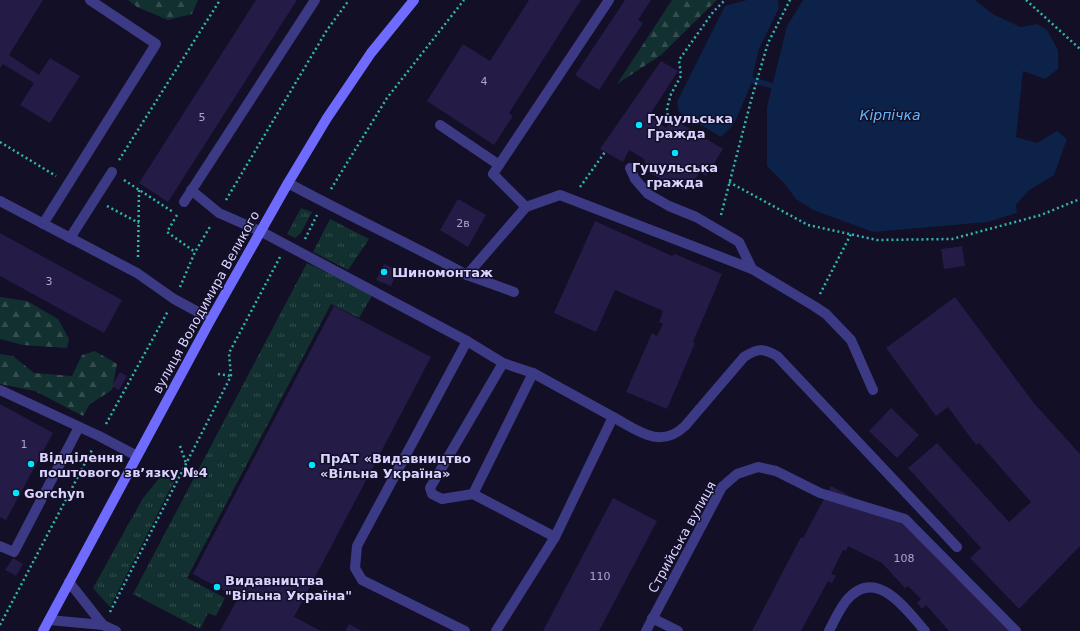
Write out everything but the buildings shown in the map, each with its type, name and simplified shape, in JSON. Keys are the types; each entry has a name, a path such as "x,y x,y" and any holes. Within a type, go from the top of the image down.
{"main road":[{"name":"вулиця Володимира Великого","path":"43,631 211,319 288,183 327,118 371,53 414,0"}],"lane":[{"path":"43,224 156,44 90,0"},
{"path":"184,202 315,0"},
{"path":"526,207 493,174 609,0"},
{"path":"440,125 499,165"},
{"path":"630,168 635,179 648,194 669,206 696,217 739,242 752,269"},
{"path":"70,238 112,172"},
{"path":"288,183 416,245 467,276 514,292"},
{"path":"191,190 219,213 260,231 467,341 503,362 533,373 650,436 658,438 673,435 680,431 744,357 754,350 767,350 777,356 958,547"},
{"path":"467,276 526,207 560,195 752,269 814,306 826,314 851,340 873,390"},
{"path":"0,201 137,273 174,299 211,319"},
{"path":"465,631 362,580 355,568 357,546 467,341"},
{"path":"503,362 430,488 432,494 442,499 473,494 555,537"},
{"path":"473,494 533,373"},
{"path":"0,390 79,426 137,456"},
{"path":"496,631 555,537 613,417"},
{"path":"0,546 14,552 79,426"},
{"name":"Стрийська вулиця","path":"646,631 722,487 737,474 758,467 776,471 820,493 905,519 1016,631"},
{"path":"69,582 103,625"},
{"path":"829,631 846,601 853,594 870,588 881,589 892,595 925,631"},
{"path":"652,618 678,631"},
{"path":"49,620 103,625 116,631"}],"path":[{"path":"177,215 112,172 220,0"},
{"path":"0,625 99,436 174,299 195,252 327,30 350,0"},
{"path":"329,192 388,98 464,0"},
{"path":"668,120 667,108 671,94 681,76 679,60 713,12 725,0"},
{"path":"723,233 721,215 758,75 768,43 790,0"},
{"path":"1026,0 1080,49"},
{"path":"571,199 605,152"},
{"path":"729,182 808,225 878,240 952,239 1041,215 1080,199"},
{"path":"137,273 139,190"},
{"path":"184,202 167,232 195,252"},
{"path":"303,241 319,210"},
{"path":"814,306 851,234"},
{"path":"109,614 231,376 229,353 280,257 290,248"},
{"path":"218,374 231,376"},
{"path":"180,446 186,464"}],"green space":[{"path":"128,0 198,0 192,14 168,20 137,7"},
{"path":"672,0 717,0 661,55 617,84"},
{"path":"301,208 312,212 301,233 295,238 287,234"},
{"path":"330,219 369,239 348,270 313,252"},
{"path":"307,263 373,294 359,318 331,304 187,578 225,598 216,616 208,613 200,629 133,594"},
{"path":"0,297 27,301 58,319 69,339 67,348 23,345 0,339"},
{"path":"95,351 117,364 112,390 90,404 83,416 35,391 0,384 0,354 13,356 34,373 72,376 82,355"},
{"path":"178,474 110,607 93,588 143,498 161,476"}],"water":[{"path":"747,0 778,0 779,8 759,49 750,87 734,124 721,137 680,113 677,102 725,6"},
{"name":"Кірпічка","path":"803,0 975,0 993,14 1020,27 1037,24 1047,30 1058,50 1058,69 1045,79 1023,71 1016,137 1037,143 1057,131 1067,139 1054,175 1028,191 1016,205 1017,213 988,222 873,232 813,210 796,199 784,183 767,166 767,107 787,26"}],"waterway":[{"path":"752,80 773,86"}],"place":[{"name":"Гуцульська Гражда","path":"639,125"},
{"name":"Гуцульська гражда","path":"675,153"},
{"name":"Шиномонтаж","path":"384,272"},
{"name":"Відділення поштового зв’язку №4","path":"31,464"},
{"name":"ПрАТ «Видавництво «Вільна Україна»","path":"312,465"},
{"name":"Gorchyn","path":"16,493"},
{"name":"Видавництва \"Вільна Україна\"","path":"217,587"}]}
